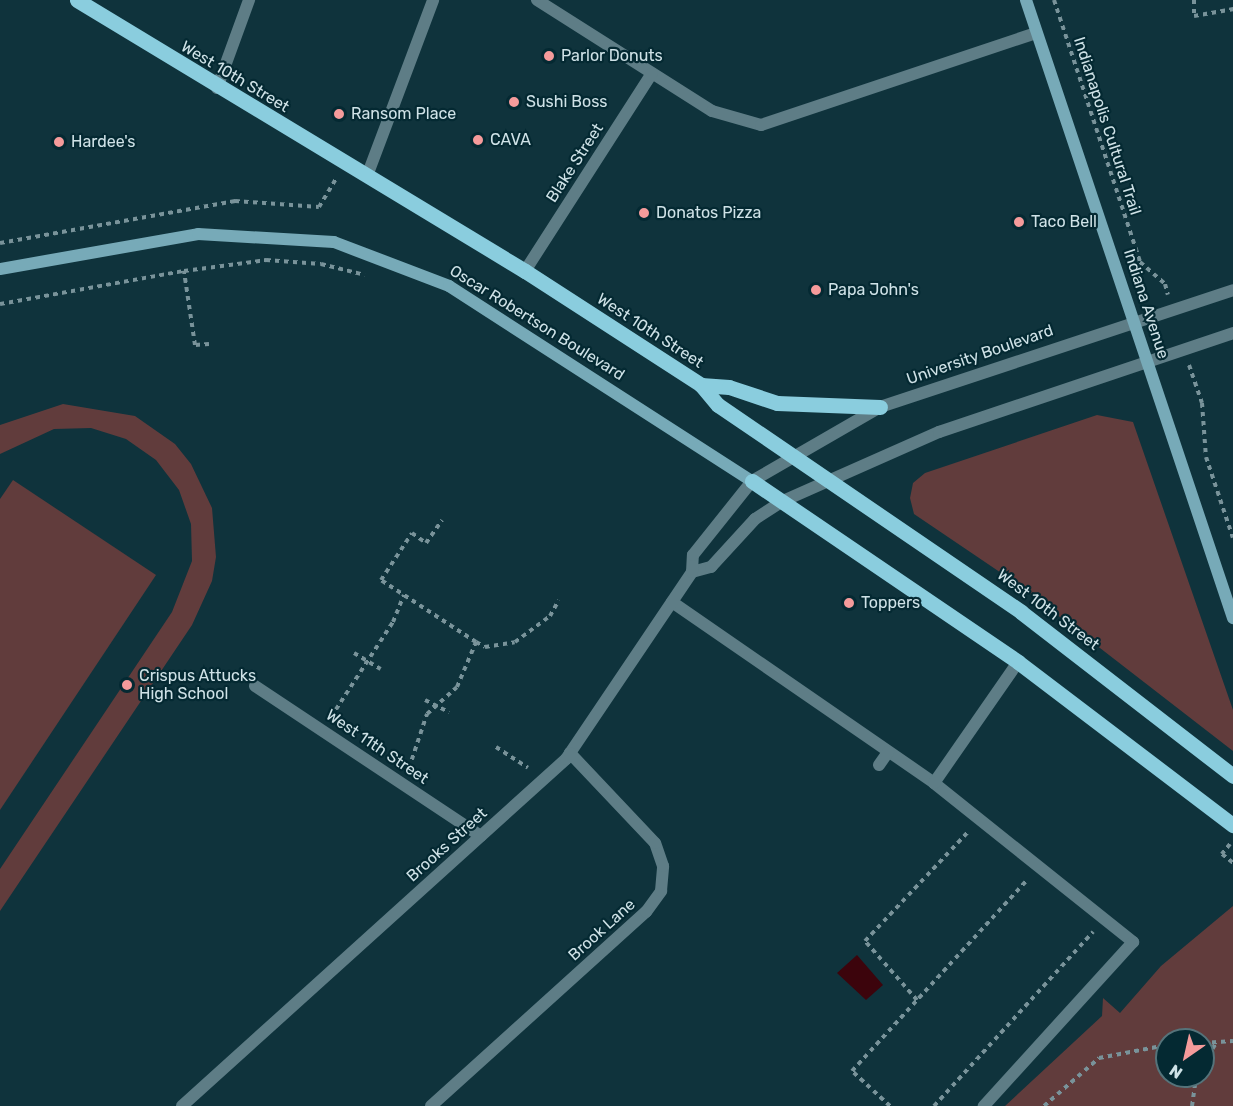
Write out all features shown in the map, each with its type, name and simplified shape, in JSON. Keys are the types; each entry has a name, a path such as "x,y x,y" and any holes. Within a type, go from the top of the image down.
{"main road":[{"name":"West 10th Street","path":"77,0 216,88 525,271 701,385 718,405 986,586 1233,776"},
{"name":"Indiana Avenue","path":"1026,0 1233,618"},
{"name":"Oscar Robertson Boulevard","path":"0,269 198,234 334,242 449,286 783,501"},
{"path":"701,385 729,387 777,403 880,407"},
{"path":"783,501 1018,662 1233,825"}],"street":[{"path":"216,88 249,0"},
{"path":"367,176 433,0"},
{"path":"537,0 712,111 760,125 1036,33"},
{"name":"Blake Street","path":"525,271 652,73"},
{"name":"University Boulevard","path":"752,481 792,455 880,407 1233,290"},
{"path":"692,572 711,567 755,519 783,501 939,432 1149,365 1233,333"},
{"name":"Brooks Street","path":"182,1106 570,753 692,572 693,555 752,481"},
{"path":"672,603 934,783 1039,864 1133,942 984,1106"},
{"path":"934,783 1018,662"},
{"name":"West 11th Street","path":"255,686 481,836"},
{"path":"879,765 888,752"},
{"name":"Brook Lane","path":"431,1106 646,912 661,891 663,866 655,843 570,753"}],"path":[{"name":"Indianapolis Cultural Trail","path":"1054,0 1140,262 1165,284"},
{"path":"1194,0 1194,16 1233,9"},
{"path":"0,243 235,201 319,207 336,179"},
{"path":"0,304 184,271 266,260 321,264 377,278"},
{"path":"184,271 195,345 208,344"},
{"path":"1192,374 1202,403 1206,457 1233,538"},
{"path":"442,520 426,543 412,533 381,580 485,647 514,642 550,616 560,600"},
{"path":"331,717 368,661 404,595"},
{"path":"409,769 427,714 457,687 476,642"},
{"path":"354,653 381,669"},
{"path":"425,700 449,712"},
{"path":"321,711 340,724"},
{"path":"496,747 528,768"},
{"path":"519,776 535,762"},
{"path":"399,763 418,776"},
{"path":"917,1000 865,941 981,819"},
{"path":"1229,844 1222,854 1233,863"},
{"path":"890,1106 852,1071 1039,864"},
{"path":"934,1106 1105,919"},
{"path":"1216,1042 1233,1041"},
{"path":"1044,1106 1099,1058 1155,1048"},
{"path":"1192,1106 1194,1088"}],"shaded area":[{"path":"63,404 135,416 175,444 191,464 212,508 216,557 212,581 192,625 0,911 0,869 172,612 192,561 191,524 179,490 156,460 126,439 91,428 54,429 0,454 0,425"},
{"path":"1097,415 1133,422 1233,710 1233,751 1016,583 914,514 910,498 913,483 925,473"},
{"path":"13,480 156,575 0,810 0,499"},
{"path":"1233,906 1233,1106 1005,1106 1102,1016 1103,998 1120,1013 1161,966"},
{"path":"857,955 883,985 866,1000 837,973"}],"place":[{"name":"Parlor Donuts","path":"549,56"},
{"name":"Sushi Boss","path":"514,102"},
{"name":"Ransom Place","path":"339,114"},
{"name":"CAVA","path":"478,140"},
{"name":"Hardee's","path":"59,142"},
{"name":"Donatos Pizza","path":"644,213"},
{"name":"Taco Bell","path":"1019,222"},
{"name":"Papa John's","path":"816,290"},
{"name":"Toppers","path":"849,603"},
{"name":"Crispus Attucks High School","path":"127,685"}]}
